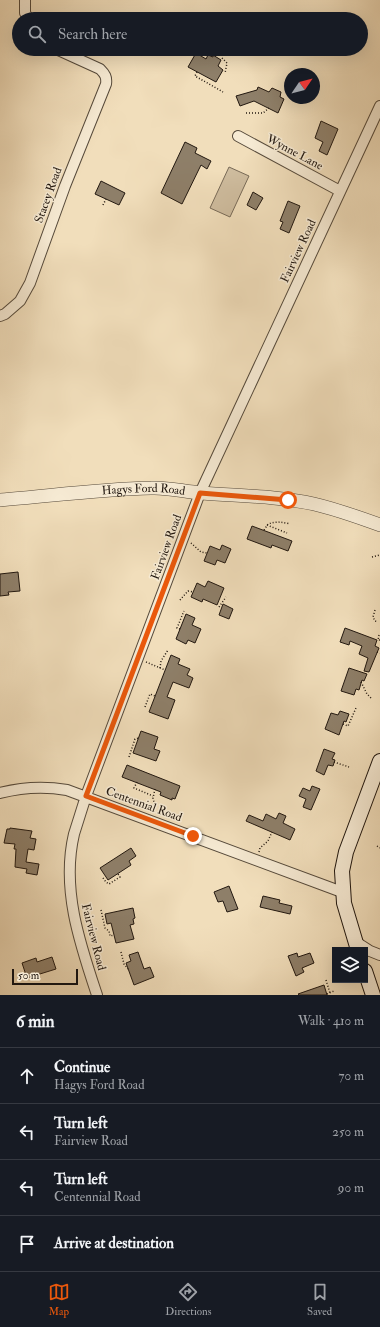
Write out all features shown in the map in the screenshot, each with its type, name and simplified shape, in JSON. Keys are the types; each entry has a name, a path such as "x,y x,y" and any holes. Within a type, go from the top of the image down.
{"main road":[{"path":"357,946 346,914 342,892 342,871 346,852 380,761"},
{"path":"368,980 373,995"}],"street":[{"path":"25,0 25,12"},
{"name":"Stacey Road","path":"0,316 5,314 20,301 30,284 65,186 106,84 107,80 105,75 100,69 71,56"},
{"name":"Fairview Road","path":"97,995 80,946 74,917 71,890 70,863 74,835 86,796 200,493 380,106"},
{"name":"Wynne Lane","path":"238,136 340,191"},
{"name":"Hagys Ford Road","path":"0,500 153,488 281,499 312,504 333,509 380,525"},
{"name":"Centennial Road","path":"0,793 38,787 67,790 342,892"},
{"path":"357,946 380,955"}],"path":[{"path":"222,58 227,64 225,73"},
{"path":"197,72 195,76 223,92"},
{"path":"246,113 263,113 269,108"},
{"path":"103,205 106,199"},
{"path":"264,530 266,525 274,522 290,524"},
{"path":"266,525 287,533"},
{"path":"183,538 202,552 207,553"},
{"path":"372,557 380,555"},
{"path":"180,600 188,591 193,592"},
{"path":"219,608 226,597"},
{"path":"375,610 373,618 378,622"},
{"path":"180,630 177,628 184,611"},
{"path":"379,635 378,640 380,640"},
{"path":"160,668 161,661 168,650"},
{"path":"138,659 164,670"},
{"path":"361,682 367,694 371,698"},
{"path":"145,707 150,694 155,696"},
{"path":"343,724 348,726 356,708"},
{"path":"129,757 135,739 139,738"},
{"path":"334,762 349,767"},
{"path":"137,782 134,788 153,796"},
{"path":"155,789 153,796 155,807"},
{"path":"256,860 260,848 268,841 272,832"},
{"path":"103,878 109,884 120,877 118,874"},
{"path":"101,910 105,928 109,930 110,936 114,935"},
{"path":"120,952 124,964 128,969"},
{"path":"326,980 330,993"},
{"path":"327,994 334,991"}],"shaded area":[{"path":"229,167 249,176 230,217 210,208"}],"building":[{"path":"194,56 201,56 206,59 208,56 215,56 221,60 218,66 223,70 216,82 188,67"},
{"path":"258,87 269,92 272,88 281,92 280,97 284,99 278,113 254,101 240,106 236,96 257,90"},
{"path":"321,121 338,129 327,155 319,151 323,142 315,138"},
{"path":"185,142 197,148 195,153 211,161 207,169 201,165 182,204 161,193"},
{"path":"101,181 125,193 119,205 95,194"},
{"path":"253,192 263,198 256,210 247,205"},
{"path":"288,201 300,206 289,233 280,229 283,222 280,221"},
{"path":"252,526 292,541 288,551 272,545 271,548 247,539"},
{"path":"222,545 231,549 225,563 217,560 215,565 204,561 210,546 220,550"},
{"path":"18,572 20,591 8,592 9,595 0,596 0,574"},
{"path":"208,581 224,588 217,605 203,599 202,602 191,597 197,583 205,587"},
{"path":"223,604 233,609 229,619 219,615"},
{"path":"186,614 195,618 192,625 201,629 195,643 188,640 186,644 176,639"},
{"path":"345,628 377,640 375,646 379,648 369,672 364,671 368,658 359,654 362,646 350,641 349,645 340,642"},
{"path":"171,655 180,659 178,664 190,669 187,675 193,678 189,688 173,682 167,697 175,700 168,719 149,712"},
{"path":"349,668 367,674 364,681 362,680 359,690 356,689 354,695 341,691"},
{"path":"340,711 349,714 346,722 344,721 339,735 325,729 331,713 338,715"},
{"path":"141,731 158,737 154,749 160,751 156,761 133,753"},
{"path":"324,749 335,753 332,759 335,760 333,766 328,765 324,775 316,771"},
{"path":"127,765 180,786 175,799 172,798 172,800 160,795 161,792 122,777"},
{"path":"312,786 320,789 311,810 303,807 306,799 299,796 303,788 310,791"},
{"path":"279,813 286,816 283,823 295,829 290,840 246,821 249,815 263,821 266,814 276,819"},
{"path":"10,828 32,831 30,838 36,839 34,850 28,849 26,862 39,864 37,875 26,873 27,869 15,867 15,844 4,843 7,829"},
{"path":"131,848 136,856 129,861 131,865 108,880 100,868"},
{"path":"229,886 238,909 227,912 223,901 218,902 214,892"},
{"path":"263,896 280,900 279,903 292,906 290,914 260,907"},
{"path":"133,908 135,918 133,919 134,924 130,925 134,939 116,943 111,923 107,924 105,914"},
{"path":"138,952 144,969 150,967 154,977 134,985 126,963 131,961 129,955"},
{"path":"297,953 298,957 310,953 314,963 302,968 304,972 296,976 288,956"},
{"path":"52,957 56,969 27,978 22,963 36,958 37,962"},
{"path":"324,985 327,995 298,994"}],"route":[{"path":"193,836 86,796 200,493 288,500"}]}
